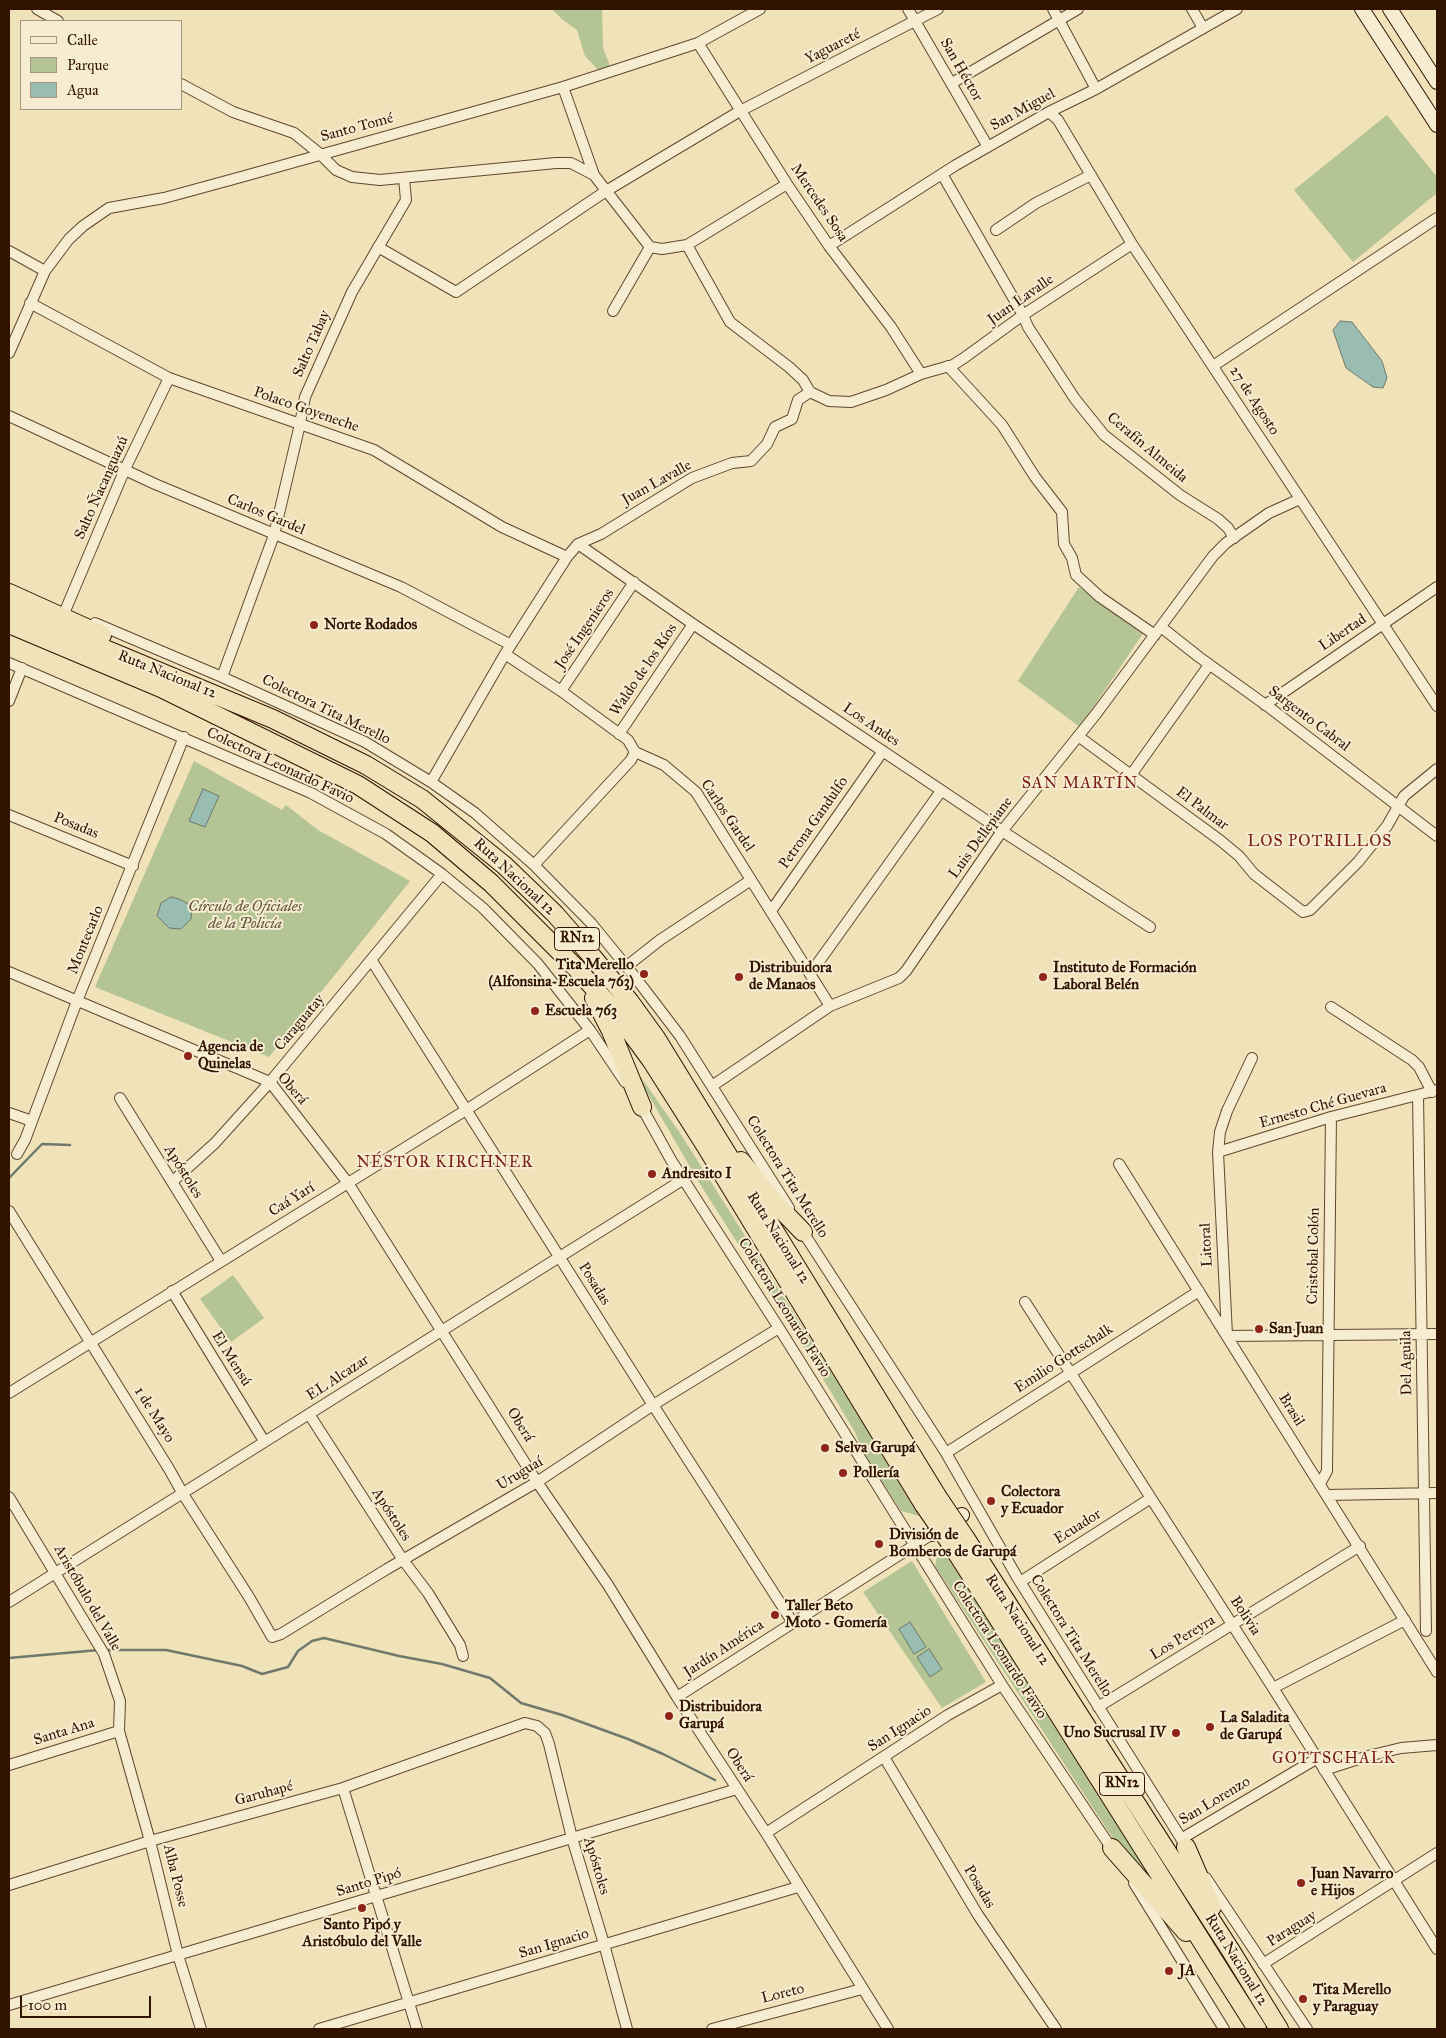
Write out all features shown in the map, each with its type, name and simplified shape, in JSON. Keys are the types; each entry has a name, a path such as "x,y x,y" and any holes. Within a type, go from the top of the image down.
{"highway":[{"path":"9,593 179,671 227,699"},
{"name":"Ruta Nacional 12","path":"9,609 273,719 366,765 422,798 504,865 555,914 630,1002 656,1038 931,1500"},
{"name":"Ruta Nacional 12","path":"9,624 161,688 358,785 432,833 484,876 577,970 618,1015 651,1060 931,1500 1231,1951 1279,2029"},
{"path":"9,632 28,632"},
{"path":"577,970 611,1031 642,1107"},
{"path":"691,1096 775,1203 803,1232"},
{"name":"Ruta Nacional 12","path":"959,1543 1257,2029"},
{"path":"1184,1843 1231,1951"},
{"path":"1112,1848 1220,1970"}],"main road":[{"path":"1390,9 1437,82"},
{"path":"1361,10 1437,125"},
{"path":"932,1534 962,1515"}],"street":[{"path":"37,9 56,20"},
{"name":"Santo Tomé","path":"9,353 45,271 69,240 83,226 109,208 164,198 563,87 698,43 760,9"},
{"name":"San Héctor","path":"908,9 988,147"},
{"name":"Yaguareté","path":"378,247 456,292 606,191 740,111 938,9"},
{"path":"1053,9 1096,89"},
{"path":"952,83 1078,9"},
{"path":"1192,9 1203,28"},
{"name":"San Miguel","path":"829,246 988,147 1049,112 1096,89 1237,9"},
{"name":"Mercedes Sosa","path":"698,43 787,184 829,246 892,327 921,374"},
{"path":"182,85 233,112 294,133 336,170 352,177 380,180 556,162 571,163 594,175"},
{"path":"563,87 594,175 650,246 662,249 687,245 787,184"},
{"name":"27 de Agosto","path":"1049,112 1058,120 1132,244 1437,706"},
{"name":"Cerafín Almeida","path":"942,174 1023,315 1028,328 1075,399 1104,435 1180,495 1218,519 1228,528 1234,538"},
{"path":"996,230 1036,203 1091,175"},
{"name":"Salto Tabay","path":"222,677 274,535 305,397 352,292 406,200 404,178"},
{"path":"1213,366 1437,218"},
{"name":"Juan Lavalle","path":"432,782 505,654 567,557 578,544 601,534 692,478 732,463 751,461 767,444 775,427 792,419 798,400 810,392 829,401 851,402 886,390 921,374 948,366 964,358 1023,315 1132,244"},
{"path":"687,245 730,322 789,367 803,380 810,392"},
{"path":"613,311 650,246"},
{"path":"9,251 45,271"},
{"name":"Polaco Goyeneche","path":"30,303 169,378 374,450 502,527 567,557"},
{"path":"948,366 1002,425 1035,478 1062,512 1064,544 1072,558 1076,575 1100,597 1158,631"},
{"name":"Salto Ñacanguazú","path":"65,611 125,469 169,378"},
{"name":"Carlos Gardel","path":"9,416 274,535 401,587 511,645"},
{"name":"Luis Dellepiane","path":"712,1086 830,1006 900,978 1002,832 1158,631 1212,556 1269,513 1300,498"},
{"name":"Los Andes","path":"578,544 693,624 1002,832 1150,927"},
{"name":"José Ingenieros","path":"561,692 634,582"},
{"name":"Libertad","path":"1265,705 1437,587"},
{"name":"Colectora Tita Merello","path":"9,588 222,677 365,742 432,782 475,813 534,865 590,924 627,966 680,1036 803,1232 946,1453 1020,1582 1098,1707 1184,1843 1307,2029"},
{"name":"Waldo de los Ríos","path":"619,734 693,624"},
{"name":"Sargento Cabral","path":"1158,631 1265,705 1437,836"},
{"name":"Carlos Gardel","path":"505,654 628,740 634,752 664,766 696,792 830,1006"},
{"name":"Colectora Leonardo Favio","path":"9,663 311,793 386,834 442,874 483,908 538,964 590,1030 642,1107 671,1160 779,1328 1002,1685 1112,1848 1219,2028"},
{"path":"1131,775 1209,665"},
{"path":"9,701 22,668"},
{"name":"El Palmar","path":"1078,736 1221,841 1239,856 1254,874 1303,912 1310,910 1358,862 1387,826 1398,805"},
{"name":"Montecarlo","path":"16,1154 25,1140 78,1001 184,737"},
{"name":"Petrona Gandulfo","path":"771,911 883,751"},
{"path":"534,865 631,760 634,752"},
{"path":"1398,805 1404,796 1437,769"},
{"path":"810,974 941,791"},
{"name":"Posadas","path":"9,815 133,866"},
{"name":"Caraguatay","path":"172,1182 215,1143 270,1082 442,874"},
{"path":"627,966 660,940 751,880"},
{"name":"Posadas","path":"372,960 653,1406 793,1623"},
{"name":"Oberá","path":"9,972 270,1082 348,1183 537,1482 608,1585 677,1698 766,1833 888,2029"},
{"path":"1331,1008 1412,1060 1435,1091"},
{"name":"Caá Yarí","path":"9,1393 466,1110 590,1030"},
{"name":"Litoral","path":"1227,1336 1218,1152 1220,1132 1227,1111 1252,1058"},
{"name":"Ernesto Ché Guevara","path":"1218,1152 1331,1117 1435,1091"},
{"name":"Del Aguila","path":"1418,1095 1426,1631"},
{"name":"Apóstoles","path":"120,1098 221,1261"},
{"path":"9,1113 32,1121"},
{"name":"Cristobal Colón","path":"1320,1484 1327,1471 1331,1117"},
{"name":"Brasil","path":"1119,1164 1360,1546 1437,1672"},
{"name":"EL Alcazar","path":"9,1602 558,1256 684,1179"},
{"name":"1 de Mayo","path":"9,1211 272,1637"},
{"name":"El Mensú","path":"172,1291 264,1441"},
{"name":"Emilio Gottschalk","path":"946,1453 1199,1291"},
{"name":"Bolivia","path":"1025,1302 1274,1688 1316,1759 1396,1881 1437,1949"},
{"name":"Uruguaí","path":"272,1637 281,1634 537,1482 653,1406 779,1328"},
{"path":"1227,1336 1437,1334"},
{"name":"Apóstoles","path":"309,1414 403,1560 428,1593 460,1645 463,1656"},
{"path":"1327,1495 1437,1493"},
{"name":"Aristóbulo del Valle","path":"9,1497 104,1654 120,1701 119,1726"},
{"name":"Ecuador","path":"1020,1582 1151,1498"},
{"path":"962,1515 977,1506"},
{"name":"Jardín América","path":"677,1698 932,1534"},
{"name":"Los Pereyra","path":"1098,1707 1360,1546"},
{"path":"1274,1688 1405,1620"},
{"path":"1412,1631 1437,1631"},
{"name":"San Ignacio","path":"766,1833 948,1715 1002,1685"},
{"name":"Apóstoles","path":"525,1723 537,1726 545,1733 549,1744 572,1838 627,2029"},
{"name":"Garuhapé","path":"9,1886 150,1841 343,1788 525,1723"},
{"name":"Santa Ana","path":"9,1765 119,1726"},
{"name":"Alba Posse","path":"119,1726 178,1955 201,2029"},
{"path":"1324,1770 1401,1748 1437,1745"},
{"name":"Posadas","path":"884,1757 978,1915 1056,2029"},
{"name":"San Lorenzo","path":"1184,1843 1316,1759"},
{"path":"343,1788 417,2029"},
{"name":"Santo Pipó","path":"9,2005 737,1789"},
{"name":"Paraguay","path":"1263,1964 1437,1854"},
{"name":"San Ignacio","path":"319,2029 798,1887"},
{"name":"Loreto","path":"712,2029 862,1989"}],"green space":[{"path":"552,9 602,9 603,48 610,66 602,74 585,56 577,30"},
{"path":"1387,115 1437,177 1437,193 1353,262 1294,190"},
{"path":"1079,587 1144,632 1080,727 1018,681"},
{"name":"Círculo de Oficiales de la Policía","path":"194,761 282,810 286,805 318,830 410,881 269,1057 95,987"},
{"path":"624,1053 680,1133 923,1517 901,1511 861,1448 855,1432 814,1364 700,1184"},
{"path":"233,1275 264,1318 231,1342 200,1299"},
{"path":"940,1543 1159,1891 1129,1863 935,1566"},
{"path":"912,1561 986,1682 942,1708 863,1592"}],"water":[{"path":"1340,321 1352,322 1382,361 1387,378 1383,388 1373,387 1346,368 1333,330"},
{"path":"203,789 219,796 205,827 189,821"},
{"path":"171,897 192,906 191,919 181,929 169,928 157,916 161,903"},
{"path":"910,1622 926,1647 914,1654 899,1629"},
{"path":"929,1649 942,1669 930,1677 917,1657"}],"waterway":[{"path":"9,1178 42,1144 70,1145"},
{"path":"105,1650 166,1650 242,1666 262,1674 288,1667 298,1651 312,1641 324,1638 442,1664 490,1678 521,1703 562,1715 628,1739 715,1780"},
{"path":"9,1658 99,1650"}],"place":[{"name":"Norte Rodados","path":"314,625"},
{"name":"Tita Merello (Alfonsina-Escuela 763)","path":"644,974"},
{"name":"Distribuidora de Manaos","path":"739,977"},
{"name":"Instituto de Formación Laboral Belén","path":"1043,977"},
{"name":"Escuela 763","path":"535,1011"},
{"name":"Agencia de Quinelas","path":"188,1056"},
{"name":"Andresito I","path":"652,1174"},
{"name":"San Juan","path":"1259,1329"},
{"name":"Selva Garupá","path":"825,1448"},
{"name":"Pollería","path":"843,1473"},
{"name":"Colectora y Ecuador","path":"991,1501"},
{"name":"División de Bomberos de Garupá","path":"879,1544"},
{"name":"Taller Beto Moto - Gomería","path":"775,1615"},
{"name":"Distribuidora Garupá","path":"669,1716"},
{"name":"La Saladita de Garupá","path":"1210,1727"},
{"name":"Uno Sucrusal IV","path":"1176,1733"},
{"name":"Juan Navarro e Hijos","path":"1301,1883"},
{"name":"Santo Pipó y Aristóbulo del Valle","path":"362,1908"},
{"name":"JA","path":"1169,1971"},
{"name":"Tita Merello y Paraguay","path":"1303,1999"}],"district":[{"name":"SAN MARTÍN","path":"1080,784"},
{"name":"LOS POTRILLOS","path":"1320,842"},
{"name":"NÉSTOR KIRCHNER","path":"445,1163"},
{"name":"GOTTSCHALK","path":"1334,1759"}]}
